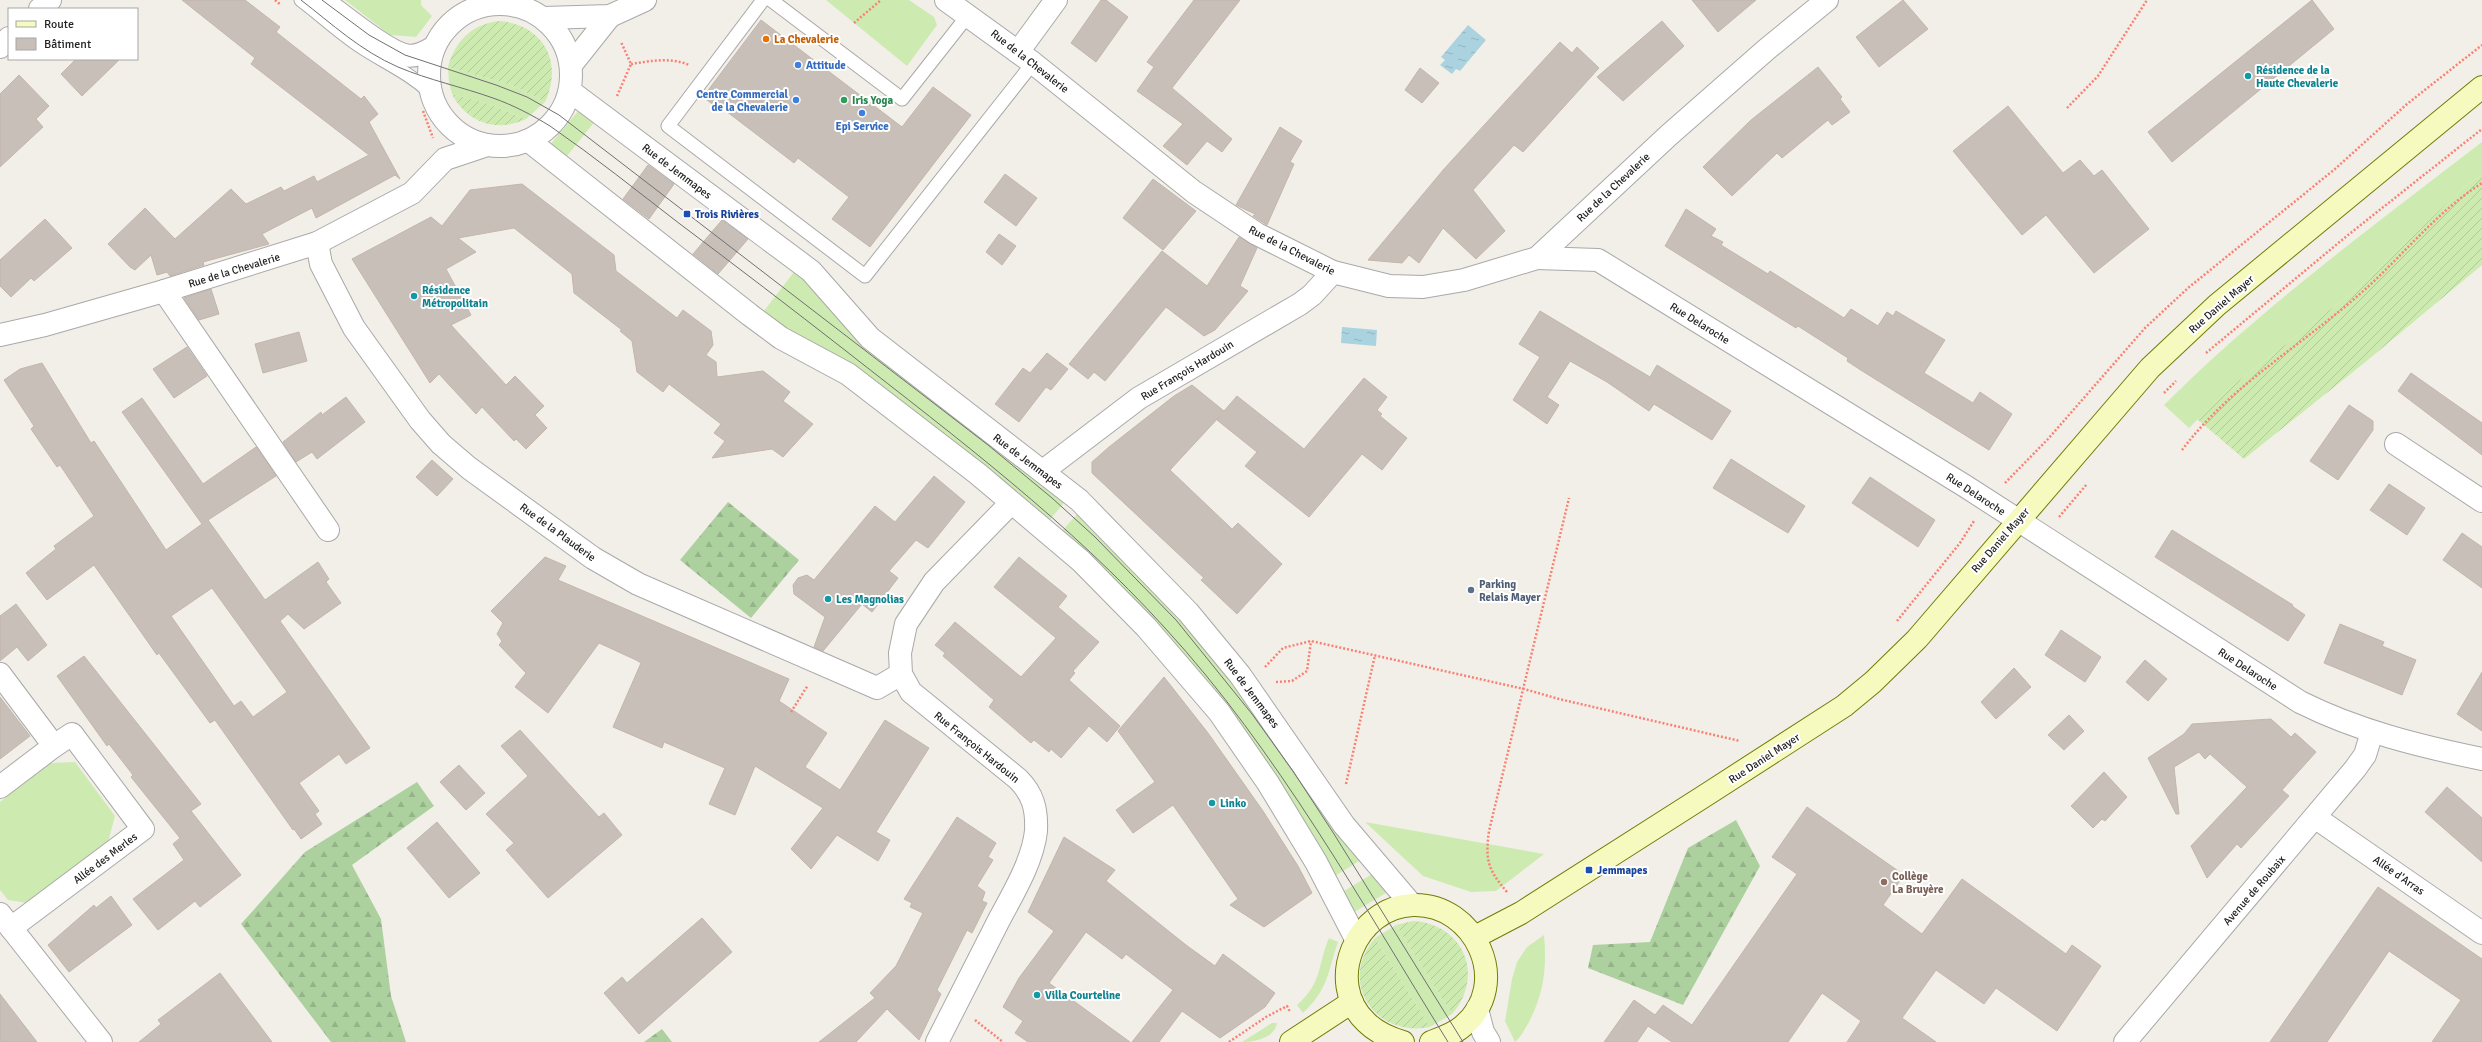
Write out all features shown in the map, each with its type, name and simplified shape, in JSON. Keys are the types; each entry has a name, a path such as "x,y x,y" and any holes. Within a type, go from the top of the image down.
{"main road":[{"name":"Rue Daniel Mayer","path":"1475,938 1539,901 1844,706 1895,663 2150,368 2217,305 2482,87"},
{"path":"1403,1042 1384,1036 1365,1022 1352,1002 1348,986 1347,970 1350,954 1356,939 1367,926 1380,915 1396,908 1412,905 1431,906 1448,912 1464,923 1475,938 1483,954 1486,973 1484,992 1477,1009 1464,1025 1445,1037 1431,1042"},
{"path":"1291,1042 1352,1002"}],"street":[{"path":"41,8 50,0"},
{"path":"322,0 369,35 405,55 422,54 434,48"},
{"path":"544,18 610,16 645,0"},
{"name":"Rue de la Chevalerie","path":"946,0 969,14 1026,57 1194,192 1257,234 1333,272 1389,286 1423,287 1464,280 1537,258 1675,130 1767,48 1827,0"},
{"path":"1026,57 1056,0"},
{"path":"512,2 530,9 544,18 557,32 563,42 571,65 570,91 562,112 548,128 529,140 509,146 487,145 465,137 446,122 436,105 426,99 434,48 444,31 457,17 475,4 512,2"},
{"path":"571,65 610,16"},
{"path":"0,47 8,39"},
{"name":"Rue de Jemmapes","path":"570,91 811,272 870,338 1079,500 1192,618 1240,675 1344,825 1412,905"},
{"path":"445,159 446,122"},
{"path":"529,140 781,338 848,374 978,474 1081,561 1146,628 1219,712 1280,803 1316,862 1356,939"},
{"name":"Rue de la Chevalerie","path":"0,335 164,291 317,243 412,193 445,159 487,145"},
{"name":"Rue de la Plauderie","path":"317,243 321,264 354,328 420,420 441,444 469,468 593,558 638,584 877,688 901,674"},
{"name":"Rue Delaroche","path":"1537,258 1598,260 2018,520 2300,702 2334,719 2372,732 2412,744 2482,759"},
{"name":"Rue François Hardouin","path":"1043,471 1139,398 1300,304 1312,295 1333,272"},
{"path":"164,291 328,530"},
{"path":"2396,444 2482,501"},
{"name":"Rue François Hardouin","path":"937,1042 1030,855 1036,832 1036,814 1032,796 1018,779 911,692 901,674 900,653 906,624 934,582 1011,503"},
{"path":"0,674 54,746"},
{"name":"Avenue de Roubaix","path":"2125,1042 2316,818 2365,755 2372,732"},
{"name":"Allée des Merles","path":"0,787 72,734 144,829 6,921 101,1042"},
{"name":"Allée d'Arras","path":"2316,818 2482,933"},
{"path":"1477,1009 1483,1032 1489,1042"}],"lane":[{"path":"301,0 360,46 399,68 418,81 426,99"},
{"path":"763,0 668,126 865,276 1026,57"},
{"path":"771,0 902,99 969,14"}],"path":[{"path":"854,23 881,0"},
{"path":"2067,108 2098,76 2147,0"},
{"path":"607,118 631,64 610,16"},
{"path":"631,64 657,60 681,61 707,73"},
{"path":"426,99 430,134 445,159"},
{"path":"2182,450 2205,422 2231,396 2361,293 2455,202 2482,183"},
{"path":"1507,892 1494,876 1486,853 1488,831 1569,498"},
{"path":"1268,672 1265,668 1283,648 1311,641 1524,688 1558,699 1740,741"},
{"path":"1272,677 1276,682 1292,682 1307,671 1311,641"},
{"path":"1346,785 1375,656"},
{"path":"791,712 820,664"},
{"path":"956,1005 1003,1042"},
{"path":"1229,1042 1266,1017 1287,1006"}],"green space":[{"path":"345,0 421,0 421,5 432,16 416,37 390,35"},
{"path":"826,0 909,0 934,17 937,25 907,66"},
{"path":"499,21 514,24 527,29 538,37 546,48 552,73 550,87 545,102 514,86 448,67 455,49 466,35 481,26"},
{"path":"448,67 514,86 545,102 526,119 489,104 452,94 449,83"},
{"path":"452,94 489,104 526,119 504,125 484,123 466,112 458,104"},
{"path":"579,110 596,120 563,161 550,145"},
{"path":"2482,142 2482,175 2464,187 2358,288 2228,389 2189,428 2164,405 2201,369 2279,301"},
{"path":"2482,175 2482,265 2363,364 2244,459 2197,419 2228,389 2358,288 2464,187"},
{"path":"794,272 1068,498 1048,522 760,316"},
{"path":"728,502 799,560 751,618 680,560"},
{"path":"1080,511 1217,659 1364,858 1330,879 1316,845 1060,533"},
{"path":"75,762 115,816 106,850 34,904 8,900 0,890 0,802 49,763"},
{"path":"417,782 434,806 352,865 381,919 391,996 406,1042 331,1042 241,924 305,852"},
{"path":"1736,820 1760,866 1683,1005 1588,968 1593,945 1650,942 1688,848"},
{"path":"1365,822 1544,854 1496,891 1471,892 1423,876"},
{"path":"1374,873 1386,893 1351,914 1339,894"},
{"path":"1413,921 1431,924 1445,931 1456,942 1464,954 1468,969 1467,984 1462,999 1452,1014 1396,925"},
{"path":"1396,925 1452,1014 1430,1027 1375,938"},
{"path":"1544,935 1545,969 1541,990 1529,1022 1515,1042 1505,1021 1512,979 1517,962 1527,947"},
{"path":"1329,938 1338,942 1326,980 1318,996 1303,1013 1297,1005 1311,989 1315,981"},
{"path":"1375,938 1430,1027 1410,1028 1393,1024 1378,1015 1368,1003 1361,988 1360,972 1364,955"},
{"path":"1272,1023 1277,1023 1275,1028 1268,1036 1258,1040 1242,1042"},
{"path":"662,1029 672,1042 644,1042"}],"water":[{"path":"1468,25 1486,40 1460,71 1456,69 1452,74 1440,65 1445,60 1441,57"},
{"path":"1342,327 1377,330 1376,346 1341,343"}],"building":[{"path":"182,0 245,0 280,27 276,32 361,99 364,96 378,114 369,122 400,179 395,175 316,218 312,208 262,234 269,244 203,262 204,265 170,276 167,272 157,275 151,255 135,270 130,267 108,244 145,208 175,239 231,189 246,204 281,187 284,191 314,176 317,182 369,155 251,64 255,58"},
{"path":"1101,0 1106,0 1128,17 1096,62 1071,43"},
{"path":"1194,0 1240,0 1172,88 1232,139 1222,152 1207,141 1187,165 1163,146 1183,124 1137,91 1154,67 1147,62"},
{"path":"1692,0 1756,0 1718,32"},
{"path":"1903,0 1928,29 1879,67 1856,37"},
{"name":"Résidence de la Haute Chevalerie","path":"2312,0 2334,29 2172,162 2148,132"},
{"path":"761,20 902,127 933,87 971,115 870,247 832,219 849,197 798,158 794,163 722,108 720,110 703,97"},
{"path":"1662,21 1684,46 1623,101 1597,77"},
{"path":"1560,42 1572,53 1577,47 1599,68 1523,152 1514,145 1473,190 1505,231 1476,259 1443,228 1419,263 1409,255 1402,263 1368,260 1444,169"},
{"path":"75,60 119,60 82,96 61,74"},
{"path":"1818,67 1842,97 1840,99 1850,112 1832,125 1828,120 1782,158 1777,153 1732,196 1703,167 1751,120"},
{"path":"1420,68 1439,83 1422,103 1405,90"},
{"path":"19,75 49,106 36,119 43,127 0,167 0,94"},
{"path":"2008,106 2063,173 2080,160 2094,176 2102,170 2149,229 2094,273 2046,215 2022,235 1953,151"},
{"path":"1280,127 1302,141 1290,162 1294,164 1267,225 1253,216 1255,214 1236,205"},
{"path":"648,165 674,184 649,219 623,199"},
{"path":"1005,174 1037,198 1016,226 984,202"},
{"path":"1153,179 1196,211 1163,250 1123,218"},
{"path":"522,184 614,255 616,271 677,318 683,310 711,331 713,345 706,355 716,362 717,377 763,371 790,392 783,401 813,424 783,457 772,449 712,458 725,441 714,433 721,424 669,384 663,392 637,372 632,341 620,331 622,330 574,293 572,274 514,228 458,238 476,252 446,269 471,315 451,325 506,385 515,376 544,406 535,415 547,428 526,449 516,439 514,441 482,407 476,414 439,374 430,383 352,259 431,217 442,226 470,190"},
{"path":"1686,209 1716,229 1711,236 1723,242 1721,245 1768,274 1770,271 1844,318 1851,309 1878,326 1887,312 1893,316 1896,311 1945,340 1924,373 1973,403 1980,392 2012,414 1989,450 1859,369 1847,361 1848,358 1798,326 1796,328 1665,246"},
{"path":"45,219 72,248 34,281 31,278 11,297 0,286 0,260"},
{"path":"722,220 748,239 718,274 693,254"},
{"path":"999,234 1016,246 1002,265 986,252"},
{"path":"1239,237 1257,248 1240,286 1248,291 1215,330 1204,336 1166,307 1105,381 1094,372 1088,379 1069,364 1162,251 1207,286"},
{"path":"211,289 219,314 199,320 184,298"},
{"path":"1540,311 1650,377 1657,365 1731,411 1712,440 1654,404 1649,411 1607,382 1570,361 1547,397 1559,405 1547,424 1513,400 1540,357 1519,344"},
{"path":"299,332 307,361 263,373 255,344"},
{"path":"187,347 207,376 174,398 153,369"},
{"path":"1047,353 1068,369 1051,390 1046,387 1019,422 995,404 1023,368 1030,373"},
{"path":"42,363 91,443 94,441 166,550 202,524 122,412 142,398 203,484 256,447 276,476 208,520 265,600 318,562 329,579 326,582 341,603 304,629 288,614 280,621 370,748 346,764 339,754 299,783 319,811 315,814 322,824 301,839 294,829 293,830 215,720 210,723 159,653 157,655 94,565 47,600 26,573 56,549 54,546 94,516 60,465 57,467 31,429 34,426 4,380 20,369","holes":["212,588 287,692 253,717 241,701 234,706 171,616"]},
{"path":"2411,373 2482,423 2482,455 2398,391"},
{"path":"1364,378 1387,397 1377,410 1382,414 1380,416 1407,438 1382,470 1362,454 1309,517 1245,466 1257,452 1217,420 1220,416 1170,470 1232,529 1238,523 1282,564 1237,614 1201,580 1204,578 1092,473 1092,462 1109,447 1174,396 1192,385 1224,411 1237,396 1304,449"},
{"path":"346,397 365,422 317,459 312,452 296,462 283,442 321,412 322,415"},
{"path":"2349,405 2373,421 2373,430 2338,480 2310,461"},
{"path":"1731,459 1805,506 1788,533 1713,488"},
{"path":"432,460 453,479 437,496 416,477"},
{"path":"934,476 965,502 928,548 916,540 889,571 898,578 872,612 862,604 823,651 814,647 825,617 794,594 793,585 798,578 807,575 814,580 875,506 895,522"},
{"path":"1870,477 1935,520 1918,547 1852,503"},
{"path":"2389,484 2425,508 2407,535 2370,510"},
{"path":"2172,530 2293,605 2292,606 2305,615 2288,641 2155,557"},
{"path":"2462,533 2482,547 2482,588 2443,560"},
{"path":"545,557 566,566 558,580 789,679 779,701 827,733 805,767 840,790 885,720 929,748 876,832 890,840 878,861 837,835 811,869 791,849 823,808 755,766 735,815 709,804 725,768 664,742 662,748 613,727 641,663 636,660 599,643 548,713 515,687 526,673 499,645 502,641 497,634 503,623 491,611"},
{"path":"1019,557 1067,596 1058,607 1099,642 1073,671 1075,673 1069,680 1120,726 1107,742 1089,726 1061,758 1051,749 1049,752 1034,740 1031,743 989,707 994,700 943,656 945,653 935,645 955,622 1021,677 1056,638 994,587"},
{"path":"16,604 47,645 28,661 17,647 0,661 0,616"},
{"path":"2340,624 2384,642 2382,646 2416,660 2402,695 2324,663"},
{"path":"2061,630 2101,657 2085,682 2045,655"},
{"path":"84,656 201,804 191,811 241,875 200,907 195,901 158,930 133,899 184,860 173,844 180,838 131,777 133,775 109,744 107,746 57,676"},
{"path":"2145,660 2167,679 2148,701 2126,682"},
{"path":"2014,668 2031,687 1996,719 1981,702"},
{"path":"2482,672 2482,731 2457,714"},
{"name":"Linko","path":"1164,677 1208,733 1263,811 1298,866 1312,893 1264,927 1230,905 1238,899 1173,805 1133,833 1116,810 1155,782 1118,731"},
{"path":"0,697 30,736 0,759"},
{"path":"2069,715 2084,731 2064,750 2048,735"},
{"path":"2271,719 2291,737 2295,733 2316,752 2282,790 2289,796 2241,848 2237,844 2207,878 2191,846 2247,787 2210,754 2205,759 2199,752 2174,767 2179,814 2176,814 2148,758 2184,734 2192,724"},
{"path":"520,730 599,817 604,813 622,835 548,898 506,850 514,843 486,814 528,776 501,746"},
{"path":"459,765 485,793 466,810 440,782"},
{"path":"2104,772 2127,797 2105,821 2102,819 2093,828 2071,806"},
{"path":"2447,787 2482,818 2482,862 2425,812"},
{"name":"Collège La Bruyère","path":"1807,807 1904,875 1883,905 1922,934 1962,879 2066,954 2072,945 2101,966 2057,1031 1996,988 1984,1004 1936,970 1902,1018 1936,1042 1847,1042 1861,1021 1822,993 1788,1042 1672,1042 1648,1026 1637,1042 1604,1042 1634,1000 1655,1015 1663,1005 1692,1025 1797,874 1772,857"},
{"path":"957,817 996,843 988,857 993,860 977,886 985,892 982,901 987,903 972,933 967,930 937,990 941,994 919,1040 887,1009 856,1042 819,1042 875,998 870,993 896,966 923,913 910,907 912,903 904,899"},
{"path":"437,822 480,873 449,898 407,848"},
{"path":"1064,837 1115,870 1106,881 1186,945 1215,966 1223,954 1275,993 1265,1007 1220,1038 1182,1011 1159,1042 1132,1042 1173,990 1126,954 1122,959 1086,932 1049,983 1130,1042 1028,1042 1015,1033 1023,1021 1003,1007 1019,978 1054,931 1028,912"},
{"path":"2378,887 2482,959 2482,1042 2432,1042 2461,1000 2389,951 2327,1042 2270,1042"},
{"path":"111,896 132,925 69,972 48,945 94,905 96,908"},
{"path":"702,918 732,952 639,1034 604,993 622,977 627,983"},
{"path":"220,973 272,1042 139,1042 161,1024 158,1020"},
{"path":"0,994 37,1042 0,1042"}],"tram line":[{"path":"301,0 359,45 384,61 422,76 500,101 522,110 550,126 600,162 929,416 1052,517 1129,590 1165,628 1206,675 1244,724 1316,828 1448,1042"},
{"path":"322,0 369,35 405,55 496,85 527,97 559,115 988,445 1052,498 1095,537 1176,620 1252,714 1293,771 1334,834 1463,1042"}],"place":[{"name":"La Chevalerie","path":"766,39"},
{"name":"Attitude","path":"798,65"},
{"name":"Résidence de la Haute Chevalerie","path":"2248,76"},
{"name":"Centre Commercial de la Chevalerie","path":"796,100"},
{"name":"Iris Yoga","path":"844,100"},
{"name":"Epi Service","path":"862,113"},
{"name":"Trois Rivières","path":"687,214"},
{"name":"Résidence Métropolitain","path":"414,296"},
{"name":"Parking Relais Mayer","path":"1471,590"},
{"name":"Les Magnolias","path":"828,599"},
{"name":"Linko","path":"1212,803"},
{"name":"Jemmapes","path":"1589,870"},
{"name":"Collège La Bruyère","path":"1884,882"},
{"name":"Villa Courteline","path":"1037,995"}]}
